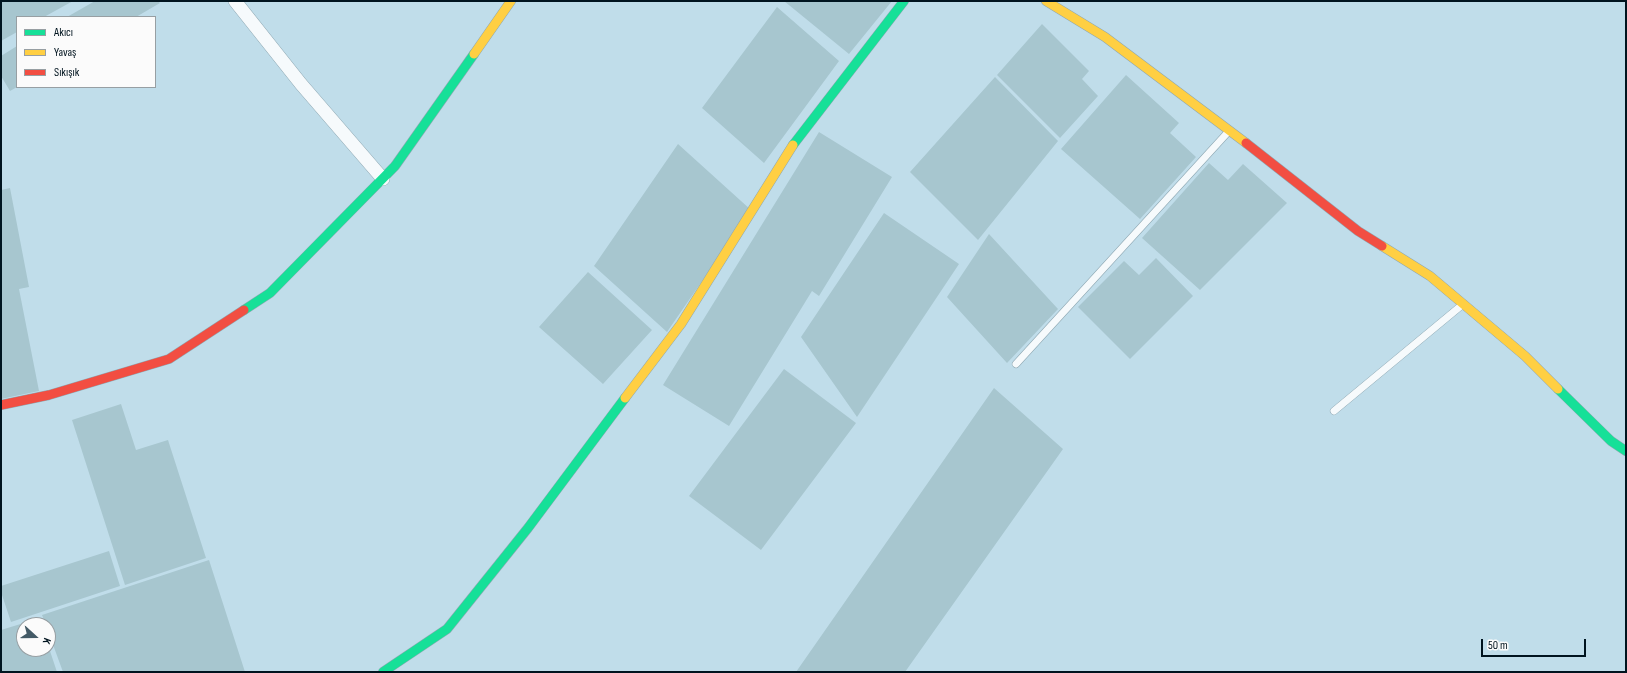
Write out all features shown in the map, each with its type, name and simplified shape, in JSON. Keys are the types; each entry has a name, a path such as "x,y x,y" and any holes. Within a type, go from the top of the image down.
{"street":[{"path":"235,1 302,84 383,179"},
{"path":"1,405 49,395 169,359 270,293 395,166 511,1"},
{"path":"383,672 447,629 528,528 681,324 794,143 904,1"},
{"path":"1046,1 1105,37 1230,130 1358,231 1430,276 1525,356 1611,441 1626,451"}],"lane":[{"path":"1016,364 1230,130"},
{"path":"1334,411 1463,304"}],"building":[{"path":"1,1 73,1 46,16 16,16 16,33 1,41"},
{"path":"95,1 158,1 160,3 138,16 69,16"},
{"path":"784,1 892,1 849,54"},
{"path":"777,7 839,61 764,163 702,108"},
{"path":"1042,24 1089,71 1082,79 1098,96 1060,138 997,75"},
{"path":"16,47 16,88 10,91 1,76 1,56"},
{"path":"1126,75 1179,123 1170,133 1196,157 1140,219 1061,149"},
{"path":"995,77 1058,141 978,240 910,172"},
{"path":"819,132 892,177 819,296 812,291 729,426 663,385"},
{"path":"678,144 751,210 667,332 594,266"},
{"path":"1209,163 1228,180 1243,164 1287,203 1200,290 1142,238"},
{"path":"10,188 29,287 19,289 39,391 1,399 1,190"},
{"path":"884,213 959,264 857,417 801,337"},
{"path":"989,234 1058,309 1007,363 947,297"},
{"path":"1156,258 1193,296 1130,359 1078,307 1124,261 1139,275"},
{"path":"588,272 652,330 603,384 539,327"},
{"path":"784,369 856,423 761,550 689,496"},
{"path":"994,388 1063,449 905,672 796,672"},
{"path":"121,404 136,450 168,440 206,558 125,585 72,420"},
{"path":"109,551 120,586 26,617 16,617 16,620 11,622 1,592 1,586"},
{"path":"209,560 245,672 63,672 56,653 56,617 43,617 42,615"},
{"path":"16,625 16,657 52,657 57,672 1,672 1,630"}],"traffic: fast":[{"path":"793,145 904,1"},
{"path":"244,310 270,293 395,166 474,54"},
{"path":"1558,389 1611,441 1626,451"},
{"path":"383,672 447,629 528,528 625,398"}],"traffic: slow":[{"path":"474,54 511,1"},
{"path":"1046,1 1105,37 1246,143"},
{"path":"625,398 681,324 793,145"},
{"path":"1382,246 1430,276 1525,356 1558,389"}],"traffic: jam":[{"path":"1246,143 1358,231 1382,246"},
{"path":"1,405 49,395 169,359 244,310"}]}
